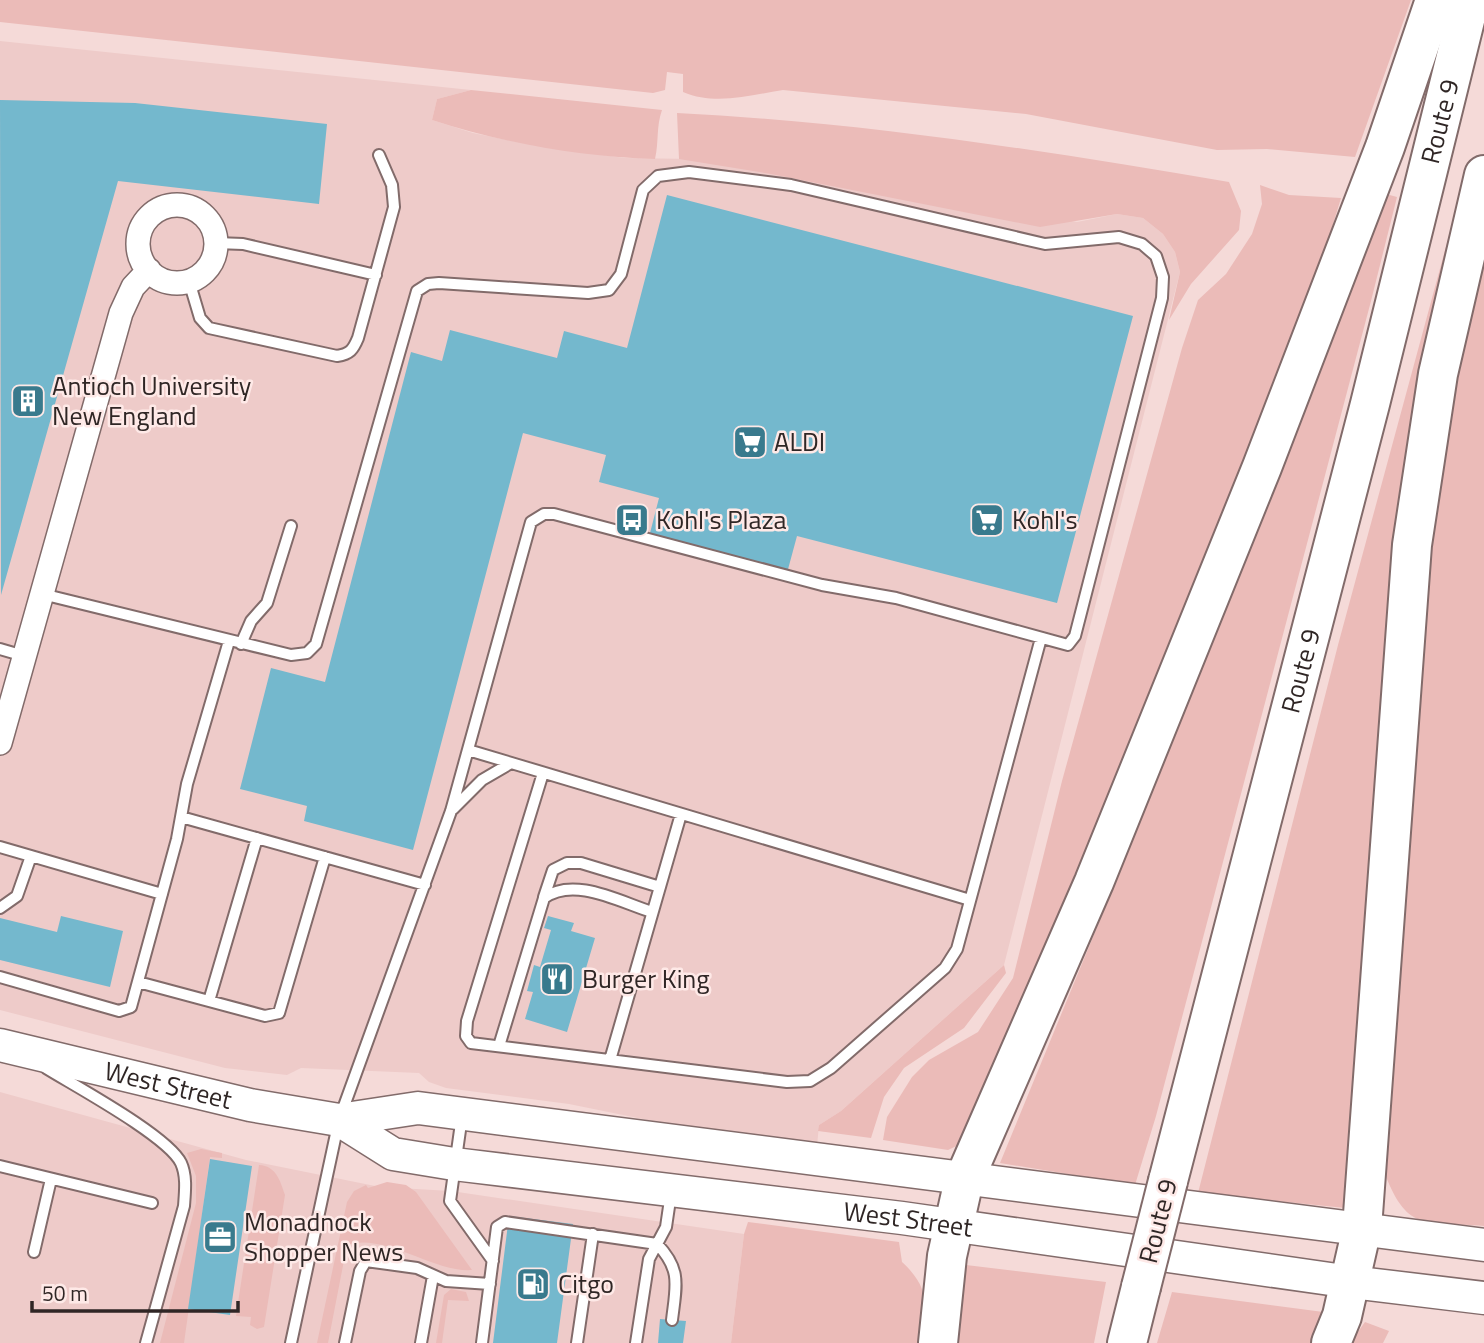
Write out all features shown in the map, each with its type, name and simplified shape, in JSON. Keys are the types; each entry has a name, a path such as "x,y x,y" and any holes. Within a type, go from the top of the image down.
{"highway":[{"path":"938,1343 952,1226 964,1180 1094,882 1262,467 1385,147 1435,0"},
{"name":"Route 9","path":"1127,1343 1370,404 1470,0"},
{"path":"1331,1343 1342,1317 1362,1228 1412,545 1438,374 1484,175"}],"street":[{"path":"174,205 199,211 208,220 216,243 209,267 189,281 165,281 149,270 139,252 138,239 150,215 161,208 174,205"},
{"path":"0,743 121,313 133,286 149,270"},
{"name":"West Street","path":"10,1048 250,1105 339,1120 418,1108 1484,1245"},
{"name":"West Street","path":"339,1120 393,1154 454,1164 952,1226 1484,1298"}],"lane":[{"path":"189,281 200,318 209,328 337,356 354,349 376,275 394,198 392,185 379,155"},
{"path":"42,594 300,656 316,644 417,291 428,284 439,283 599,293 617,283 643,190 649,181 668,172 689,172 791,185 1045,244 1119,237 1150,249 1160,263 1162,298 1075,636 1068,645 896,598 828,586 544,514 536,517 528,529 451,811 339,1120 291,1343"},
{"path":"216,243 243,244 376,275"},
{"path":"0,978 119,1011 131,1007 162,894 187,784 235,642 267,603 291,526"},
{"path":"543,773 467,1021 466,1036 471,1043 788,1082 810,1081 831,1068 945,968 957,949 1041,638"},
{"path":"0,649 24,656"},
{"path":"468,750 970,900"},
{"path":"451,811 482,780 511,763"},
{"path":"610,1060 681,814"},
{"path":"181,817 425,885"},
{"path":"209,1001 257,838"},
{"path":"0,847 162,894"},
{"path":"0,908 18,896 31,856"},
{"path":"138,982 265,1016 279,1013 325,857"},
{"path":"499,1046 553,870 567,863 581,863 660,887"},
{"path":"544,898 555,889 573,887 653,912"},
{"path":"10,1048 168,1147 181,1163 186,1184 184,1206 146,1343"},
{"path":"463,1114 449,1196 452,1208 493,1261"},
{"path":"0,1166 152,1203"},
{"path":"34,1252 51,1179"},
{"path":"636,1343 649,1259 666,1227 671,1190"},
{"path":"482,1343 498,1227 505,1222 657,1244 668,1255 677,1278 672,1320"},
{"path":"577,1343 593,1234"},
{"path":"345,1343 360,1271 366,1261 417,1268 446,1281 490,1284"},
{"path":"421,1343 433,1276"}],"shaded area":[{"path":"0,0 1411,0 1355,157 1267,149 1217,150 1026,114 783,90 733,98 708,98 683,92 683,74 667,72 665,90 653,93 0,22"},
{"path":"0,41 471,90 437,99 432,120 473,133 523,143 624,158 694,159 1077,222 1117,214 1143,218 1163,234 1175,252 1180,272 1004,965 841,1111 819,1125 817,1146 687,1128 569,1104 446,1088 429,1082 419,1073 301,1068 287,1075 225,1068 0,1010"},
{"path":"471,90 662,110 655,159 542,147 486,136 432,120 437,99"},
{"path":"677,113 816,123 954,139 1229,182 1241,211 1239,230 1191,284 1169,320 1180,272 1175,252 1163,234 1143,218 1117,214 1040,227 771,174 679,159"},
{"path":"1260,185 1289,195 1341,198 1321,264 1180,631 963,1143 948,1150 883,1140 887,1117 912,1077 929,1060 978,1032 1013,978 1062,781 1182,348 1198,300 1226,274 1252,234 1262,204"},
{"path":"1386,194 1397,197 1371,301 1156,1116 1135,1185 1000,1163 1123,864 1172,727"},
{"path":"1464,200 1355,1209 1198,1193 1338,645 1451,228"},
{"path":"1484,223 1484,1226 1434,1223 1411,1216 1402,1207 1385,1174 1437,460"},
{"path":"1004,965 1006,973 964,1028 904,1068 884,1097 871,1138 818,1131 819,1125 841,1111"},
{"path":"0,1092 246,1160 380,1187 451,1191 744,1234 731,1343 0,1343"},
{"path":"201,1149 222,1153 222,1158 210,1157 184,1343 160,1343 196,1203 196,1176 187,1153"},
{"path":"259,1165 273,1171 285,1195 264,1327 257,1329 250,1325 251,1317 236,1316"},
{"path":"387,1182 406,1185 416,1192 472,1270 442,1266 377,1244 361,1242 347,1245 328,1343 317,1343 347,1202 354,1191 366,1185 368,1188"},
{"path":"748,1222 899,1242 902,1262 922,1289 925,1318 922,1343 731,1343 744,1234"},
{"path":"966,1265 1106,1282 1094,1343 957,1343"},
{"path":"451,1289 466,1292 469,1301 448,1300 442,1343 436,1343 444,1295"},
{"path":"1172,1292 1331,1313 1319,1343 1157,1343"},
{"path":"1365,1322 1389,1331 1383,1343 1350,1343"}],"building":[{"name":"Antioch University New England","path":"0,100 135,103 327,124 319,204 118,181 1,595"},
{"path":"667,195 1133,316 1057,603 797,536 787,573 649,537 659,498 599,482 606,455 523,433 413,850 304,821 307,806 240,789 271,668 325,682 411,352 442,361 450,330 557,358 564,331 627,348"},
{"path":"61,916 123,931 110,987 0,960 0,918 57,932"},
{"name":"Burger King","path":"548,916 574,923 571,931 595,938 567,1032 525,1019 533,992 527,991 534,965 540,967 551,930 544,928"},
{"name":"Monadnock Shopper News","path":"210,1159 252,1166 230,1315 188,1309"},
{"name":"Citgo","path":"509,1216 573,1224 557,1343 493,1343"},
{"path":"660,1319 686,1321 683,1343 658,1343"}],"place":[{"name":"Antioch University New England","path":"28,401"},
{"name":"ALDI","path":"750,442"},
{"name":"Kohl's Plaza","path":"632,520"},
{"name":"Kohl's","path":"987,520"},
{"name":"Burger King","path":"557,979"},
{"name":"Monadnock Shopper News","path":"220,1237"},
{"name":"Citgo","path":"533,1284"}]}
